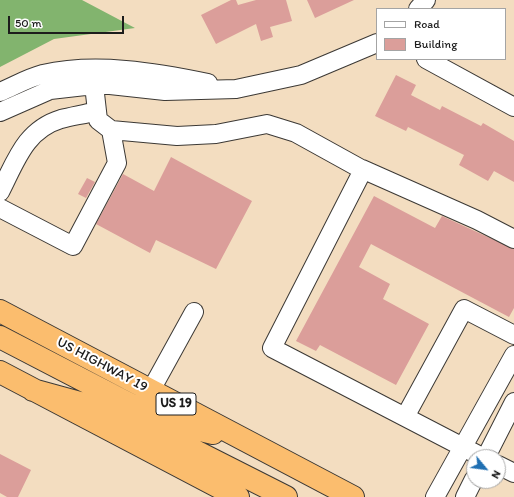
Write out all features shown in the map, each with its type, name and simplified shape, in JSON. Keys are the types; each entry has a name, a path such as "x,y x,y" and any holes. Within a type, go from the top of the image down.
{"highway":[{"name":"US HIGHWAY 19","path":"0,312 151,390 352,497"},
{"path":"0,337 160,420 245,440"},
{"path":"0,372 238,497"},
{"path":"33,390 124,415 286,497"}],"street":[{"path":"419,8 426,0"},
{"path":"0,112 50,90 94,85 110,85 165,91 236,89 301,75 376,43"},
{"path":"428,60 514,107"},
{"path":"0,92 42,74 109,68 170,75 236,89"},
{"path":"94,85 98,120 111,130 177,136 216,134 267,124 296,133 362,169 477,220 514,239"},
{"path":"0,192 22,148 32,134 44,126 61,119 97,111"},
{"path":"0,208 73,246 117,163 111,130"},
{"path":"362,169 272,348 467,449"},
{"path":"405,417 464,309 514,335"},
{"path":"151,390 194,312"},
{"path":"435,497 514,355"},
{"path":"490,449 514,402"}],"green space":[{"path":"0,0 82,0 135,28 54,39 0,67"}],"building":[{"path":"231,0 236,0 238,5 256,0 286,0 292,21 270,27 273,37 261,41 256,24 216,44 201,15"},
{"path":"307,0 354,0 315,18"},
{"path":"396,75 416,85 411,95 440,110 442,106 481,126 483,123 514,141 514,182 494,171 488,181 459,165 464,155 408,127 406,131 375,116"},
{"path":"171,157 252,201 216,269 156,240 150,253 96,224 123,174 154,191"},
{"path":"87,178 95,182 86,198 78,194"},
{"path":"374,196 435,228 442,216 514,249 514,308 509,317 371,244 359,267 390,284 383,299 429,324 396,385 320,345 316,351 296,341"},
{"path":"0,454 31,470 18,497 7,497 0,493"}]}
